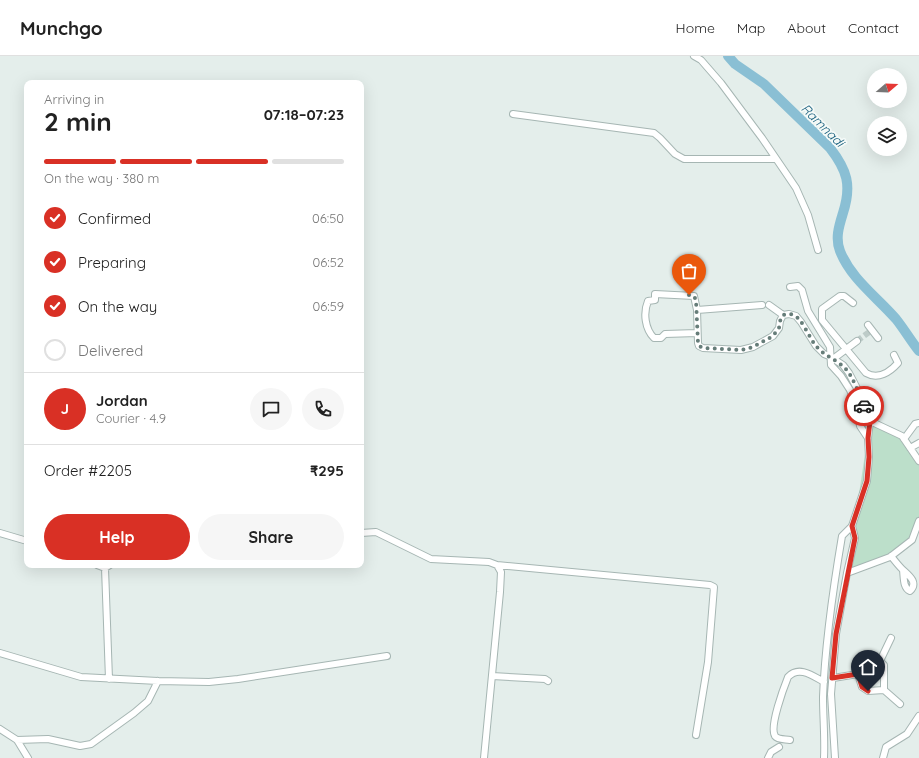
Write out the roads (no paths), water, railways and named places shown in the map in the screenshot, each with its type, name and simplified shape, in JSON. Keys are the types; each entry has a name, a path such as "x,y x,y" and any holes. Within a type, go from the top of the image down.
{"street":[{"path":"694,56 701,60 722,83 796,188 808,215 818,250"},
{"path":"513,114 654,133 675,154 684,159 776,159"},
{"path":"790,287 798,286 802,290 808,311 830,347 831,365 841,376 850,390 857,407 860,426 868,438"},
{"path":"697,333 665,334 661,338 654,338 650,334 646,325 645,308 648,301 654,300 655,294 694,296 697,310 698,343 699,346 703,348 741,350 753,347 773,336 779,328 783,315"},
{"path":"853,303 844,296 840,296 822,309 822,320 871,376 884,374 894,368 898,363 894,356"},
{"path":"697,310 762,305"},
{"path":"769,305 783,315 789,314 796,316 816,346 824,354 843,365 860,394 870,421 867,481 852,526 842,536 828,629 824,682 824,758"},
{"path":"868,325 878,338"},
{"path":"831,358 857,341"},
{"path":"870,421 902,436 919,461"},
{"path":"904,439 915,424 919,423"},
{"path":"910,448 919,443"},
{"path":"847,574 891,556 912,540 918,530 919,522"},
{"path":"835,758 831,694 832,678 836,634 855,538 852,526"},
{"path":"364,533 376,532 431,559 489,562 710,585 714,588 708,662 696,735"},
{"path":"0,533 24,540"},
{"path":"891,556 903,570"},
{"path":"484,758 501,572 497,564"},
{"path":"108,568 109,679"},
{"path":"891,638 880,661 862,666 858,674 862,687 868,691 884,690 900,704"},
{"path":"0,653 81,677 209,682 238,679 387,656"},
{"path":"880,661 884,665 884,690"},
{"path":"790,740 778,738 774,735 773,730 774,722 788,677 792,673 801,671 824,682"},
{"path":"832,678 858,674"},
{"path":"492,676 548,680"},
{"path":"17,740 48,739 80,746 91,744 148,701 158,681"},
{"path":"883,758 886,747 907,734 919,716"},
{"path":"0,729 17,740 28,758"},
{"path":"768,758 771,752 779,747"}],"waterway":[{"name":"Ramnadi","path":"728,56 735,64 764,84 830,148 836,156 844,171 847,186 846,203 838,232 840,251 845,261 858,279 896,319 919,351"}],"tunnel":[{"path":"857,341 872,330"}]}
